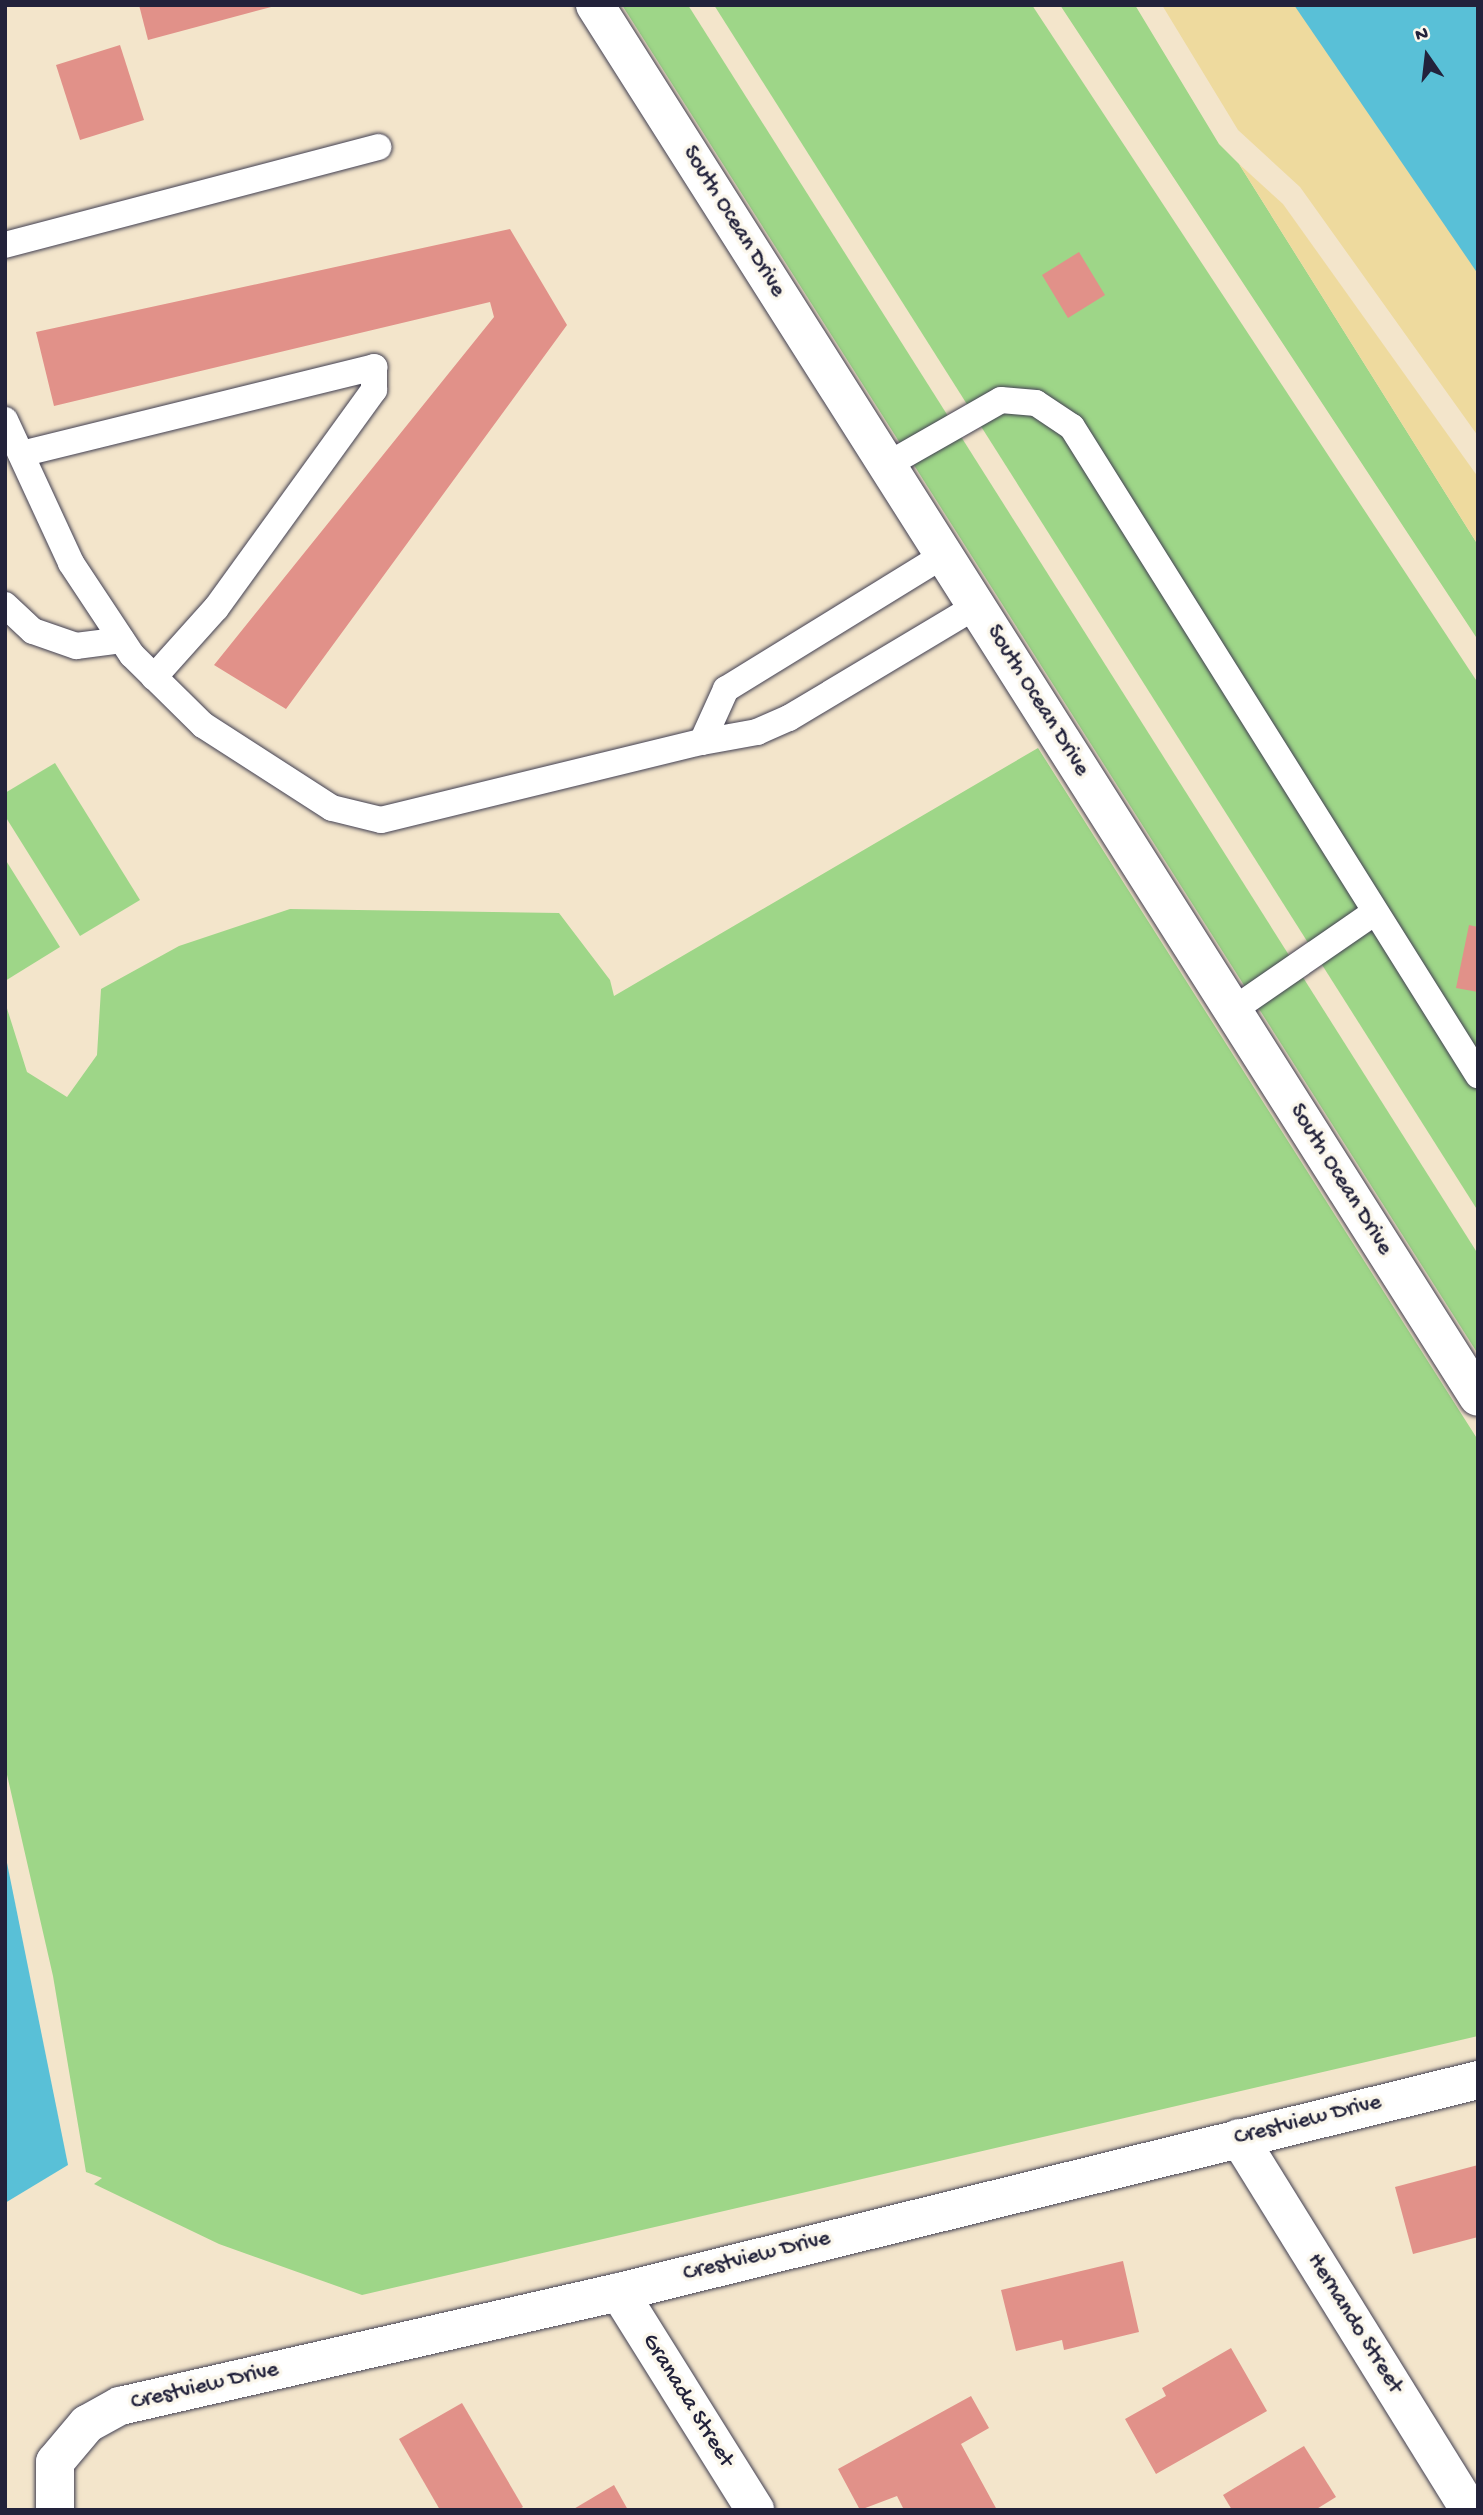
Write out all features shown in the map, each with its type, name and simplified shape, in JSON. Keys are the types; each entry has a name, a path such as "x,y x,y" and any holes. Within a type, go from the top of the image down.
{"street":[{"name":"South Ocean Drive","path":"595,5 1478,1397"},
{"name":"Crestview Drive","path":"55,2510 55,2462 87,2424 120,2406 619,2292 1478,2080"},
{"name":"Hernando Street","path":"1239,2138 1470,2510"},
{"name":"Granada Street","path":"619,2292 755,2510"}],"lane":[{"path":"5,245 378,147"},
{"path":"21,454 374,368 374,390 216,608 154,677"},
{"path":"887,466 977,408 1001,400 1036,403 1072,427 1372,914 1478,1075"},
{"path":"5,420 71,563 122,640 154,677 203,725 332,808 381,820 702,742 757,732 789,718 976,606"},
{"path":"702,742 726,689 944,555"},
{"path":"5,605 33,631 76,646 122,640"},
{"path":"1233,1010 1372,914"}],"green space":[{"path":"622,5 688,5 1478,1254 1478,1354"},
{"path":"714,5 1032,5 1478,683 1478,1211"},
{"path":"1060,5 1135,5 1219,144 1239,164 1478,545 1478,640"},
{"path":"1038,748 1478,1440 1478,2036 362,2295 219,2244 94,2184 102,2178 86,2172 53,1976 5,1766 5,1002 27,1072 67,1097 97,1055 101,989 179,946 290,909 559,913 610,980 614,996"},
{"path":"55,763 140,900 80,936 5,816 5,793"},
{"path":"5,859 60,947 5,981"}],"sand":[{"path":"1162,5 1478,5 1478,436 1300,187 1238,130"},
{"path":"1239,164 1283,204 1478,477 1478,545"}],"water":[{"path":"1294,5 1478,5 1478,274"},
{"path":"5,1853 68,2165 5,2203"}],"building":[{"path":"139,5 275,5 275,6 148,40"},
{"path":"120,45 144,120 80,140 56,65"},
{"path":"510,229 567,325 286,709 214,665 494,317 490,302 54,406 36,332"},
{"path":"1079,252 1105,295 1068,318 1042,275"},
{"path":"1469,925 1478,927 1478,992 1456,988"},
{"path":"1478,2165 1478,2237 1413,2254 1395,2187"},
{"path":"1123,2261 1139,2332 1064,2350 1062,2340 1016,2351 1001,2290"},
{"path":"1231,2348 1267,2411 1156,2474 1125,2419 1166,2396 1162,2388"},
{"path":"971,2396 989,2428 961,2444 997,2510 904,2510 897,2496 860,2510 838,2469"},
{"path":"462,2403 523,2507 518,2510 440,2510 399,2439"},
{"path":"1304,2446 1336,2497 1315,2510 1232,2510 1223,2495"},
{"path":"614,2485 628,2510 572,2510"}]}
